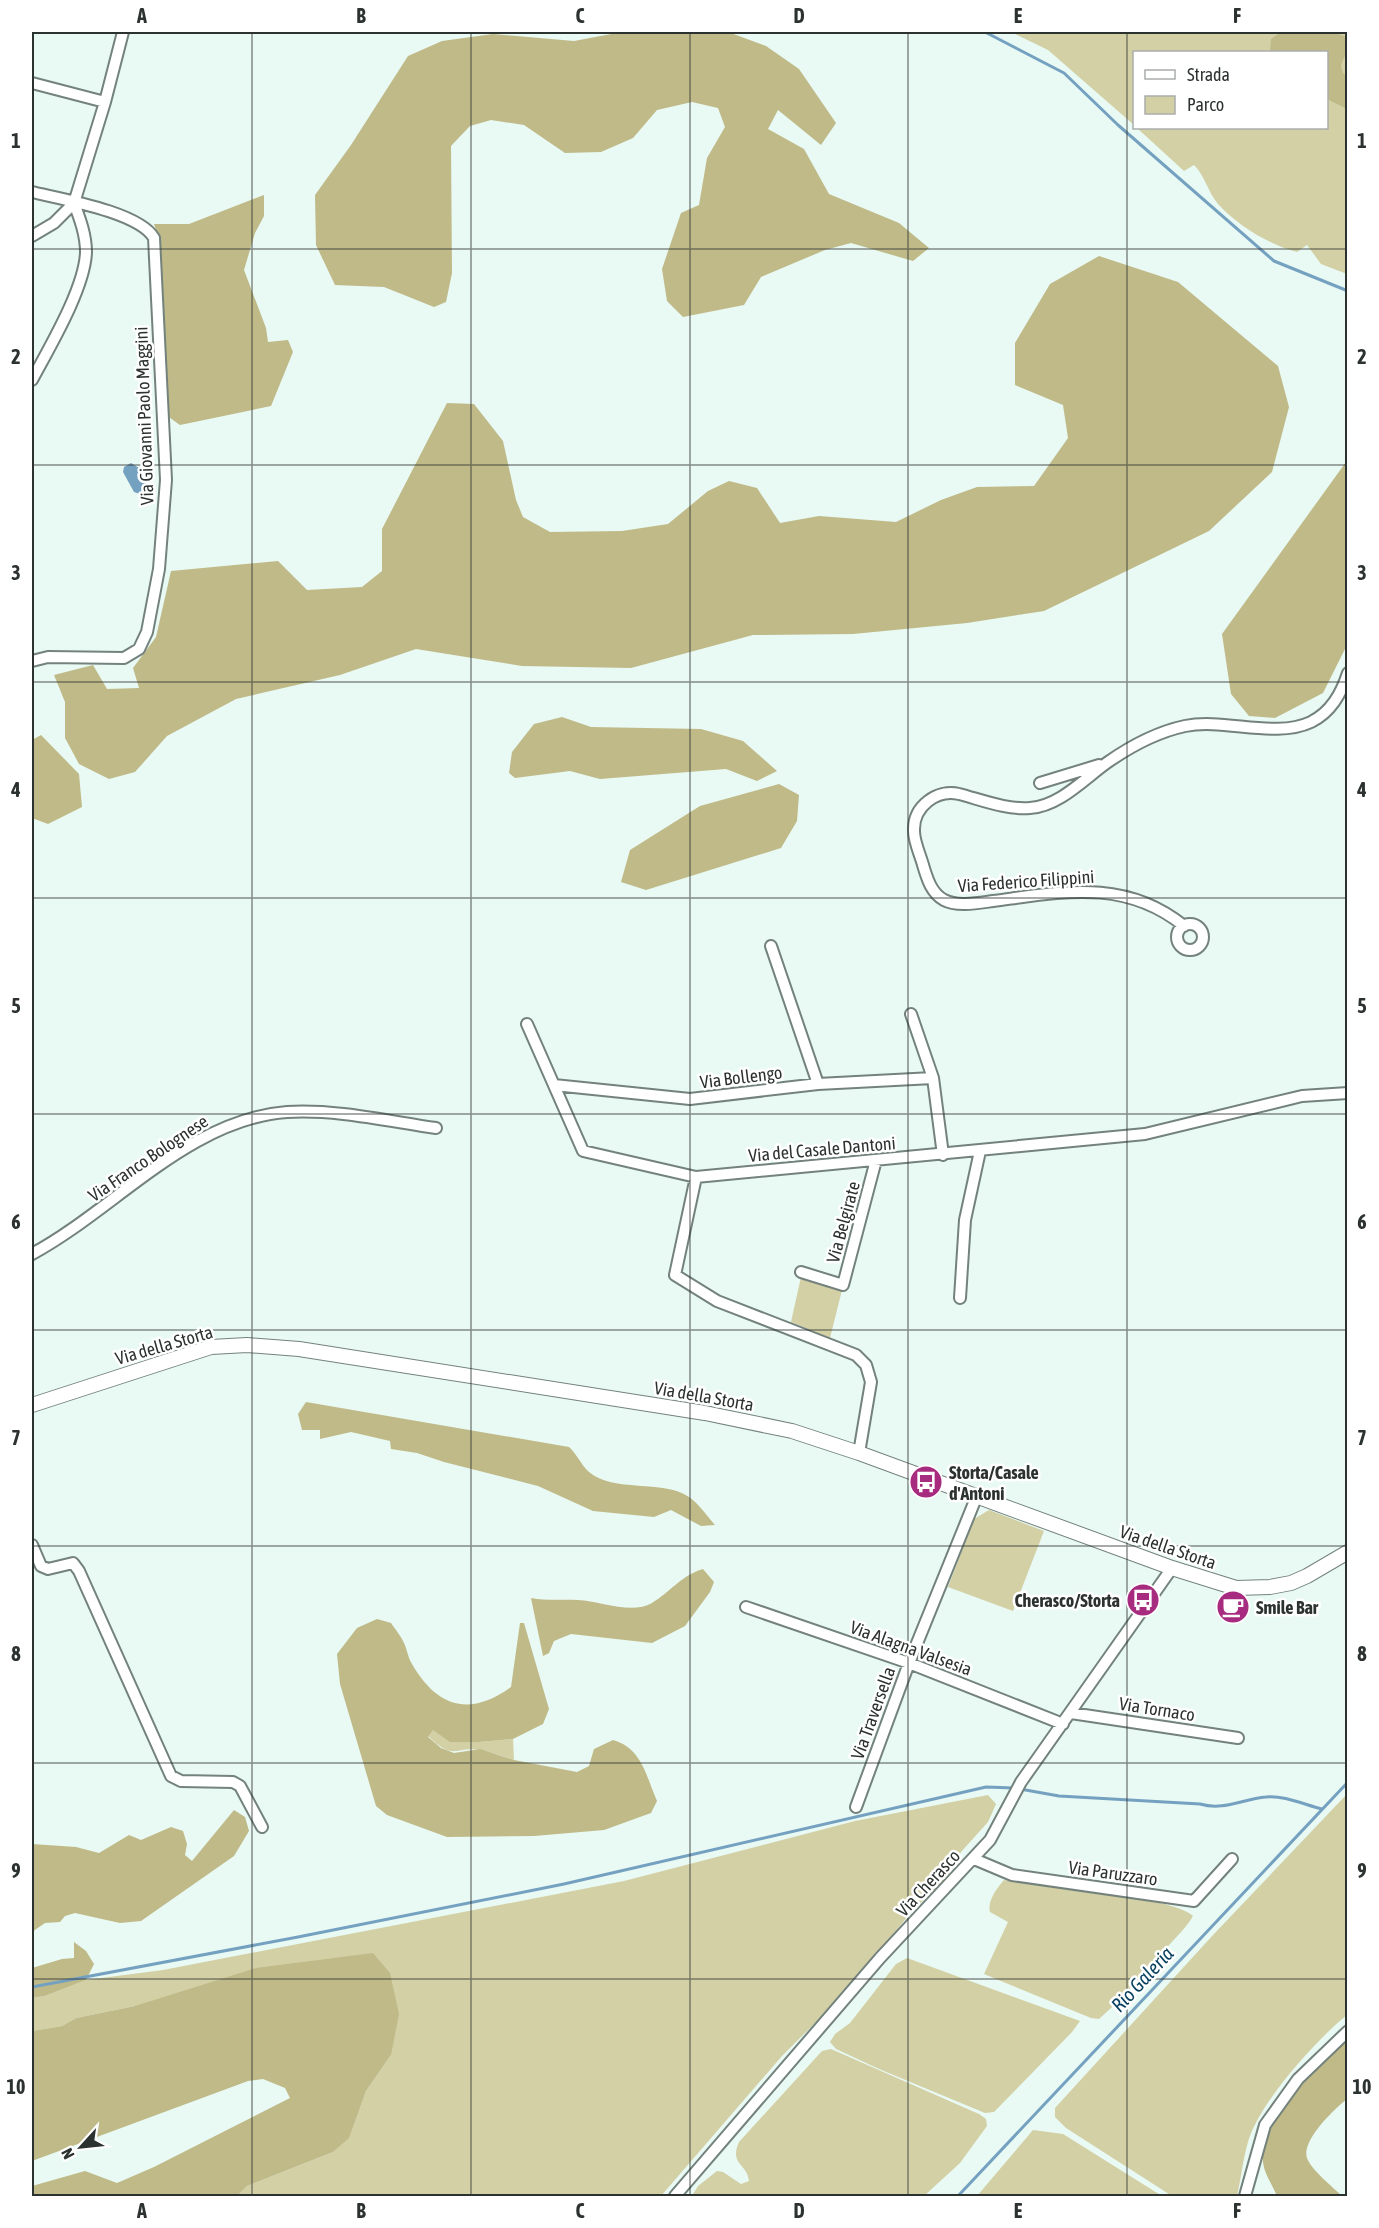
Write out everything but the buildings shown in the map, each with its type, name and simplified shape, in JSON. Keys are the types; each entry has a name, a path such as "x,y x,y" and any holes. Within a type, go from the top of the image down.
{"main road":[{"name":"Via della Storta","path":"32,1405 211,1347 248,1344 299,1349 705,1413 792,1431 859,1453 976,1498 1172,1568 1236,1588 1270,1587 1307,1576 1347,1552"}],"street":[{"path":"32,236 54,223 74,203 105,102 123,32"},
{"path":"32,83 105,102"},
{"name":"Via Giovanni Paolo Maggini","path":"32,192 137,222 154,238 158,358 166,459 160,562 147,632 134,653 118,658 48,657 32,661"},
{"path":"32,380 61,324 84,265 84,234 74,203"},
{"name":"Via Federico Filippini","path":"1184,926 1146,902 1115,893 1067,892 960,903 943,900 931,886 914,832 918,813 929,800 951,792 1018,808 1033,808 1058,798 1105,764 1156,735 1185,726 1216,723 1281,729 1301,726 1319,717 1333,705 1344,686 1347,673"},
{"path":"1040,783 1105,764"},
{"path":"771,946 818,1084"},
{"path":"912,1014 933,1078 943,1155"},
{"path":"528,1024 554,1085"},
{"name":"Via Bollengo","path":"554,1085 690,1100 818,1084 933,1078"},
{"name":"Via del Casale Dantoni","path":"554,1085 583,1151 696,1178 1145,1134 1302,1096 1347,1093"},
{"name":"Via Franco Bolognese","path":"32,1254 185,1149 224,1127 245,1119 286,1112 316,1111 436,1128"},
{"path":"960,1298 966,1220 980,1151"},
{"name":"Via Belgirate","path":"801,1272 843,1285 876,1160"},
{"path":"696,1178 675,1275 717,1301 841,1347 862,1360 869,1371 871,1382 859,1453"},
{"name":"Via Traversella","path":"856,1807 909,1663 976,1498"},
{"path":"32,1545 41,1566 48,1569 73,1563 79,1570 171,1776 181,1781 232,1782 240,1786 262,1827"},
{"name":"Via Cherasco","path":"675,2196 880,1958 990,1840 1021,1782 1172,1568"},
{"name":"Via Alagna Valsesia","path":"746,1607 909,1663 1063,1725"},
{"name":"Via Tornaco","path":"1071,1713 1238,1738"},
{"name":"Via Paruzzaro","path":"974,1859 1012,1875 1194,1901 1232,1858"},
{"path":"1245,2196 1266,2125 1298,2079 1347,2031"}],"green space":[{"path":"1011,32 1347,32 1347,274 1321,264 1307,245 1297,252 1276,245 1255,234 1218,204 1194,165 1184,171 1138,129 1328,129 1328,51 1133,51 1133,124 1048,50"},
{"path":"801,1277 842,1290 830,1338 791,1322"},
{"path":"989,1510 1044,1531 1013,1611 948,1587 974,1519"},
{"path":"433,1730 479,1742 513,1739 514,1760 481,1750 450,1751 444,1749 428,1736"},
{"path":"1347,1794 1347,2015 1305,2056 1264,2109 1248,2142 1237,2196 1172,2196 1066,2128 1055,2117 1055,2108 1213,1935"},
{"path":"988,1795 996,1804 988,1822 961,1852 945,1880 912,1911 850,1988 782,2056 661,2196 237,2196 247,2186 333,2152 349,2137 366,2091 391,2055 135,2006 76,2018 62,2026 32,2031 32,1998 45,1996 86,1980 163,1970 624,1881 855,1821"},
{"path":"1004,1880 1134,1898 1181,1909 1193,1916 1118,2001 1099,2019 1091,2018 984,1974 1008,1922 990,1912 989,1908 993,1895"},
{"path":"907,1958 1080,2021 994,2112 985,2113 879,2069 836,2049 830,2042 835,2034 850,2023 896,1964"},
{"path":"831,2049 979,2114 986,2119 987,2126 960,2163 924,2196 692,2196 698,2186 717,2171 723,2172 741,2184 749,2181 748,2175 737,2160 736,2150 739,2142 822,2051"},
{"path":"1033,2130 1063,2134 1162,2196 977,2196"}],"shaded area":[{"path":"1306,31 1327,32 1347,39 1347,49 1341,66 1343,73 1347,76 1347,109 1328,100 1328,51 1270,51 1271,39 1281,32"},
{"path":"622,32 728,32 766,46 799,69 836,123 821,145 778,110 768,129 804,149 829,194 899,223 929,248 913,261 851,243 825,250 761,277 744,305 683,317 667,301 662,269 681,213 699,205 707,158 725,127 718,108 692,102 657,110 633,138 601,152 565,153 524,125 491,120 470,126 451,146 452,273 446,302 434,307 384,287 335,285 316,245 315,195 351,145 408,56 442,41 493,34 574,41"},
{"path":"264,195 264,216 255,233 244,270 266,328 268,342 288,340 293,352 271,406 180,425 166,415 158,237 154,224 189,224"},
{"path":"1099,256 1178,282 1278,366 1289,407 1272,472 1209,531 1044,611 967,623 853,634 753,635 631,668 522,666 416,649 340,675 236,699 167,736 135,772 109,779 79,764 65,738 65,702 54,675 93,665 107,689 139,688 133,668 156,637 171,571 278,561 307,590 362,587 382,571 382,529 447,403 474,404 503,441 516,500 523,517 550,532 622,531 668,524 708,491 729,481 757,488 780,523 819,516 896,522 941,500 977,487 1034,486 1068,438 1063,405 1015,385 1015,343 1050,284"},
{"path":"1347,454 1347,645 1323,693 1275,718 1249,716 1231,694 1222,634 1346,462"},
{"path":"562,717 591,727 701,729 743,741 777,771 757,781 726,769 600,779 570,771 515,778 509,773 512,752 534,724"},
{"path":"41,735 79,774 82,807 48,824 32,818 32,740"},
{"path":"779,784 799,795 797,821 781,848 646,890 621,882 630,850 700,806"},
{"path":"306,1402 569,1447 586,1469 599,1478 624,1484 666,1488 678,1492 693,1500 715,1525 701,1526 671,1510 654,1517 593,1511 538,1486 417,1453 391,1449 390,1441 351,1432 320,1439 320,1430 302,1430 298,1414"},
{"path":"703,1569 714,1582 710,1592 685,1626 652,1643 571,1634 554,1641 549,1653 543,1656 531,1598 578,1600 635,1608 652,1603 689,1575"},
{"path":"377,1619 391,1623 403,1640 412,1664 433,1691 444,1699 469,1704 482,1702 511,1687 520,1623 524,1623 549,1709 543,1724 513,1739 450,1742 433,1730 428,1737 441,1748 454,1753 480,1749 514,1760 577,1772 589,1766 594,1749 613,1740 631,1749 642,1764 657,1801 651,1813 604,1830 534,1836 447,1837 387,1815 376,1806 340,1684 337,1654 357,1628"},
{"path":"234,1810 245,1817 249,1831 234,1856 141,1921 120,1923 75,1913 65,1916 60,1922 45,1923 32,1932 32,1844 76,1847 99,1853 129,1835 141,1840 171,1827 183,1831 187,1844 185,1855 192,1861"},
{"path":"74,1942 86,1951 94,1964 86,1980 45,1996 32,1998 32,1968 62,1959 74,1958"},
{"path":"373,1953 390,1973 399,2014 391,2055 366,2091 349,2138 333,2152 247,2186 237,2196 32,2196 32,2186 85,2171 117,2183 154,2167 290,2098 285,2088 263,2079 248,2081 32,2161 32,2031 62,2026 76,2018 135,2006 256,1968"},
{"path":"1347,2036 1347,2099 1320,2126 1306,2151 1313,2168 1342,2196 1277,2196 1263,2162 1263,2144 1269,2126 1290,2092"}],"water":[{"path":"131,463 152,476 140,494 134,492 123,472 124,467"}],"waterway":[{"path":"985,32 1064,73 1118,125 1274,261 1348,291"},
{"name":"Rio Galeria","path":"958,2196 1348,1782"},
{"path":"32,1987 564,1884 986,1787 1014,1788"},
{"path":"1020,1789 1059,1796 1209,1806 1273,1797 1322,1809"}],"place":[{"name":"Storta/Casale d'Antoni","path":"926,1482"},
{"name":"Cherasco/Storta","path":"1143,1600"},
{"name":"Smile Bar","path":"1233,1607"}]}
